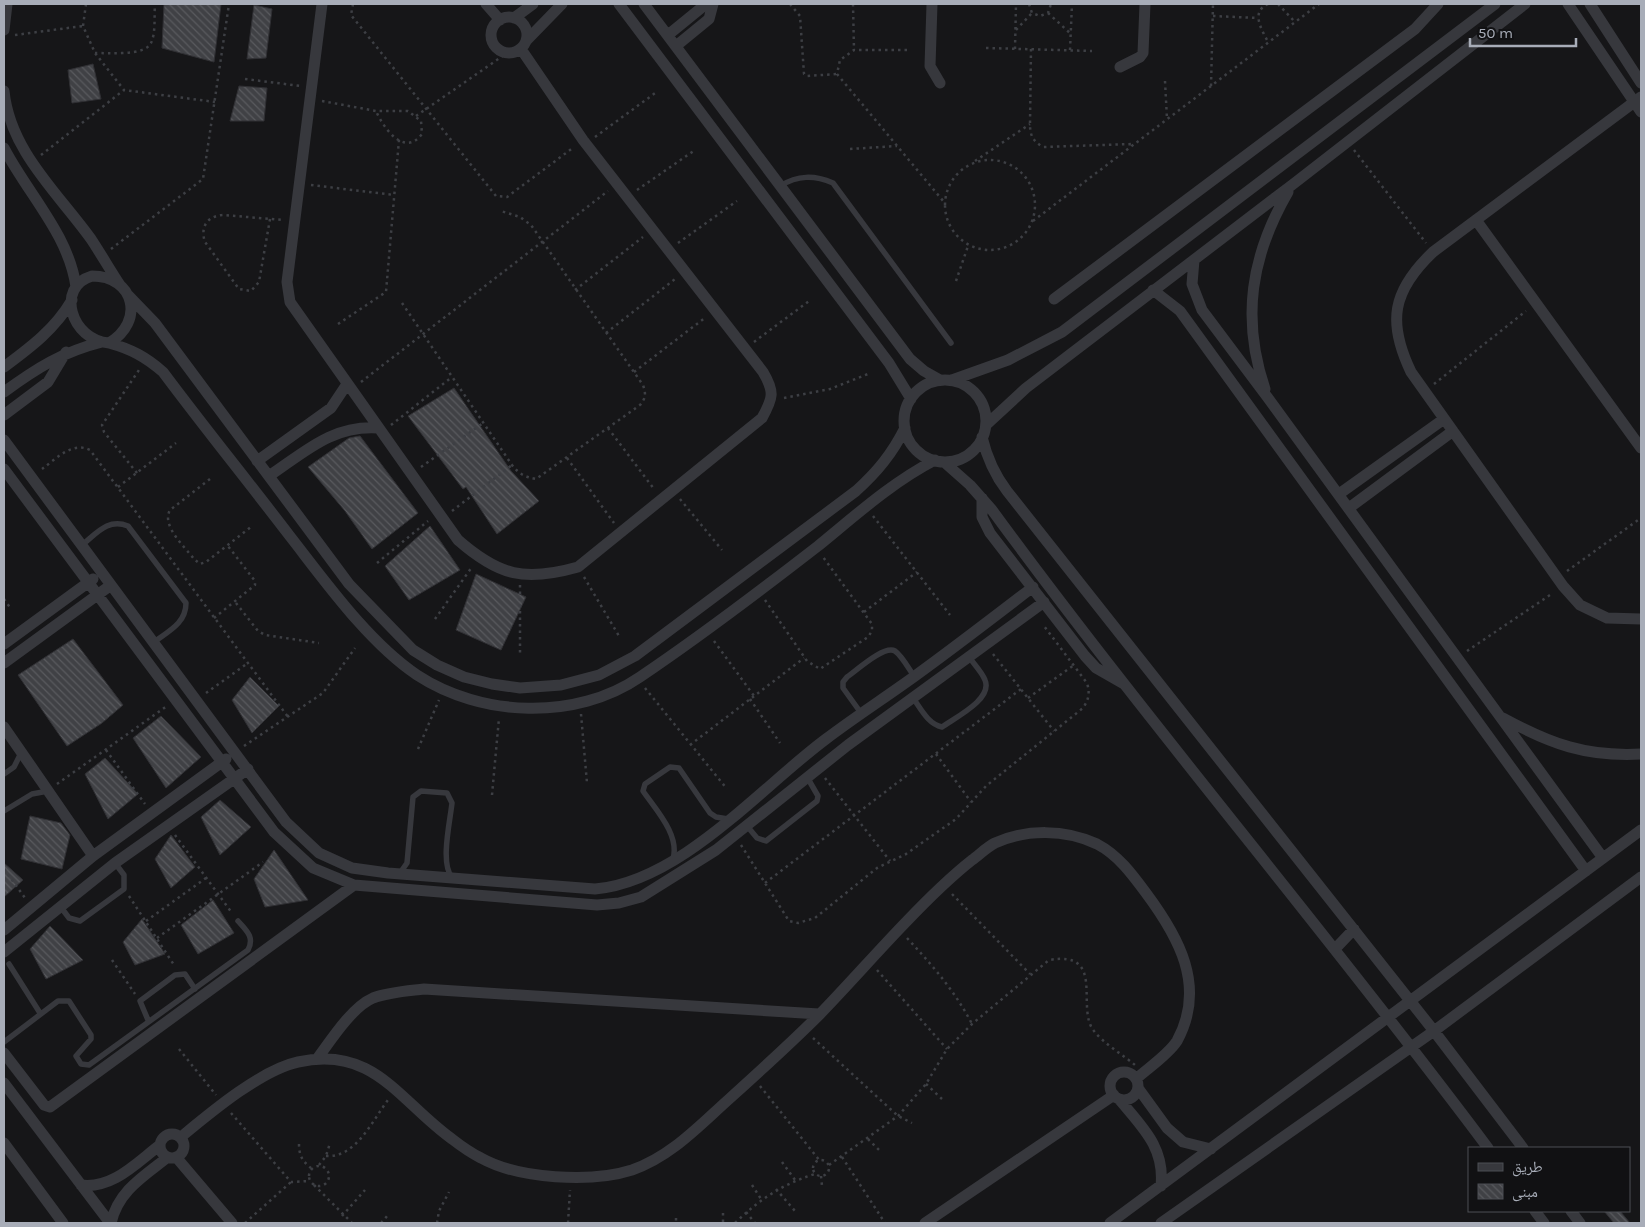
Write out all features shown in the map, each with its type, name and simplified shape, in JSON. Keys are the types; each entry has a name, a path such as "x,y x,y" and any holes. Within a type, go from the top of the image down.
{"street":[{"path":"7,4 9,33"},
{"path":"322,4 287,282 290,302 458,540 478,558 498,568 520,574 549,575 578,567 762,418 772,401 771,385 584,141 523,45 523,25 514,18"},
{"path":"486,4 500,20"},
{"path":"532,4 514,18 500,20 494,25 492,39 495,46 507,53 523,45 562,4"},
{"path":"619,4 889,363 911,398"},
{"path":"72,300 72,314 79,327 89,337 129,348 148,358 163,372 336,595 384,647 416,674 443,689 471,700 500,706 540,709 580,703 610,693 638,679 759,591 894,484 939,461 960,459 967,455 982,437 986,425 984,410 978,396 966,386 924,371 910,359 644,4"},
{"path":"668,35 706,4"},
{"path":"676,46 709,19 713,4"},
{"path":"932,4 930,66 940,83"},
{"path":"1120,67 1140,57 1143,53 1145,4"},
{"path":"1054,299 1415,29 1438,4"},
{"path":"1487,1147 1412,1046 1125,684 982,498 939,461 921,454 910,443 905,428 906,408 911,398 923,386 1008,360 1062,332 1495,4"},
{"path":"986,425 1026,388 1525,4"},
{"path":"1568,4 1638,100 1641,112"},
{"path":"1590,4 1641,83"},
{"path":"1408,69 1420,86"},
{"path":"4,91 12,124 24,151 102,256 120,285 155,323 349,584 413,650 446,669 492,684 520,688 561,685 599,675 635,656 856,491 876,473 893,452 905,428"},
{"path":"1638,100 1433,252 1413,271 1400,294 1396,321 1400,348 1412,372 1561,582 1580,605 1607,618 1641,619"},
{"path":"4,148 65,248 74,271 76,288"},
{"path":"1268,398 1256,362 1251,326 1253,288 1263,243 1273,217 1292,185"},
{"path":"1476,220 1641,448"},
{"path":"1194,260 1192,284 1202,310 1339,494 1603,858"},
{"path":"4,367 48,332 62,316 72,300 76,288 83,279 92,276 102,276 120,285"},
{"path":"1154,290 1180,310 1586,871"},
{"path":"4,392 47,362 66,352 119,337 127,328 131,318 131,306 128,295"},
{"path":"4,415 48,382 66,352"},
{"path":"257,461 331,408 349,387"},
{"path":"1339,494 1444,419"},
{"path":"269,476 329,435 345,429 362,427 380,430"},
{"path":"1349,508 1453,431"},
{"path":"982,437 987,457 995,475 1007,491 1411,1001 1522,1147"},
{"path":"4,440 286,822 320,852 352,868 400,874 595,889 633,882 709,837 824,740 914,676 1033,587"},
{"path":"4,470 274,832 313,868 354,885 597,905 619,903 641,897 661,886 735,835 807,777 1044,602"},
{"path":"982,498 981,507 986,525 1044,602 1096,668 1125,684"},
{"path":"4,644 102,572"},
{"path":"4,663 111,585"},
{"path":"1500,716 1522,728 1576,751 1620,756 1641,754"},
{"path":"4,727 93,856"},
{"path":"4,930 93,856 236,752"},
{"path":"4,952 115,863 248,769"},
{"path":"1544,813 1560,799"},
{"path":"733,816 747,826"},
{"path":"1110,1223 1641,830"},
{"path":"181,1137 222,1103 278,1069 295,1062 339,1058 355,1062 396,1089 449,1137 483,1160 526,1174 570,1177 608,1175 631,1170 655,1160 679,1144 804,1030 942,884 993,844 1027,833 1063,833 1097,845 1127,866 1165,918 1181,947 1189,979 1187,1012 1176,1043 1139,1080 1133,1097 1117,1097 925,1223"},
{"path":"1161,1223 1434,1031 1641,877"},
{"path":"4,1053 44,1105 50,1107 354,885"},
{"path":"1334,949 1354,929"},
{"path":"317,1059 353,1014 372,999 405,991 424,989 819,1014"},
{"path":"1161,1186 1161,1160 1151,1139 1117,1097 1111,1083 1119,1073 1126,1072 1139,1080 1167,1128 1183,1142 1211,1149"},
{"path":"4,1083 110,1223"},
{"path":"81,1185 98,1185 112,1181 160,1145 164,1138 170,1134 181,1137"},
{"path":"110,1223 115,1208 123,1194 172,1157 182,1153 184,1147 181,1137"},
{"path":"4,1143 62,1223"},
{"path":"160,1145 162,1152 172,1157 232,1223"},
{"path":"1535,1212 1544,1223"},
{"path":"1572,1212 1580,1223"}],"lane":[{"path":"780,186 788,181 806,177 824,179 833,183 952,343"},
{"path":"82,545 109,523 118,522 128,526 186,603 186,612 182,620 154,642"},
{"path":"861,714 843,688 843,682 882,651 892,650 897,652 914,676"},
{"path":"912,698 935,726 942,727 984,697 987,688 985,680 969,657"},
{"path":"4,774 14,767 21,753"},
{"path":"672,859 675,851 672,836 644,791 645,784 670,767 679,768 710,813 723,820 733,816"},
{"path":"747,826 757,838 766,841 817,802 818,796 807,777"},
{"path":"4,810 32,794 48,791"},
{"path":"400,874 408,863 413,797 421,791 447,793 451,798 446,868 452,877"},
{"path":"60,906 69,918 80,921 124,889 124,875 115,863"},
{"path":"4,1042 58,1001 69,1001 91,1035 91,1039 76,1056 81,1064 89,1065 148,1020 195,989 248,950 251,942 250,934 238,921"},
{"path":"9,964 40,1013"},
{"path":"148,1020 140,1001 176,975 185,974 195,989"}],"path":[{"path":"86,4 83,26 94,53 124,90 215,102"},
{"path":"94,53 139,52 147,49 152,42 155,4"},
{"path":"102,256 203,179 229,4"},
{"path":"353,4 351,15 491,193 501,197 507,197 584,141 658,91"},
{"path":"790,4 800,16 804,74 807,76 837,74"},
{"path":"853,4 854,50"},
{"path":"1015,49 1016,4"},
{"path":"1029,4 1032,13"},
{"path":"1048,13 1051,4"},
{"path":"1070,50 1072,4"},
{"path":"1211,86 1213,4"},
{"path":"1268,4 1259,11 1258,18 1268,42"},
{"path":"1278,4 1295,22"},
{"path":"1030,124 973,162 953,178 944,202 946,219 955,235 968,246 993,251 1017,242 1033,221 1319,4"},
{"path":"1015,30 1032,13"},
{"path":"1032,13 1040,16 1048,13"},
{"path":"1048,13 1071,34"},
{"path":"1213,16 1258,18"},
{"path":"9,33 83,26"},
{"path":"986,48 1092,51"},
{"path":"1030,49 1030,134 1035,142 1043,147 1134,144"},
{"path":"837,74 840,60 854,50 907,50"},
{"path":"416,116 507,53"},
{"path":"837,74 944,202"},
{"path":"245,79 310,92 376,111 408,111 416,116 423,127 422,134 418,139 412,141 399,140 386,131 376,111"},
{"path":"1165,81 1167,119"},
{"path":"32,162 124,90"},
{"path":"338,324 386,292 399,140"},
{"path":"1348,142 1433,252"},
{"path":"850,149 897,146"},
{"path":"627,197 695,150"},
{"path":"973,162 999,160 1022,172 1034,195 1033,221"},
{"path":"299,184 394,195"},
{"path":"349,387 543,242 617,184"},
{"path":"668,250 737,201"},
{"path":"402,303 518,473 536,479 645,399 646,392 634,372 543,242 526,220 501,211"},
{"path":"270,219 259,282 251,290 239,289 205,242 202,234 208,220 215,216 270,219 295,221"},
{"path":"575,290 653,230"},
{"path":"956,281 968,246"},
{"path":"606,333 685,272"},
{"path":"744,349 809,301"},
{"path":"1425,391 1535,304"},
{"path":"634,372 715,310"},
{"path":"137,473 104,432 102,425 148,358"},
{"path":"772,401 830,389 868,374"},
{"path":"380,430 452,377"},
{"path":"411,474 484,423"},
{"path":"608,428 661,499"},
{"path":"118,487 176,443"},
{"path":"567,458 621,532"},
{"path":"377,562 512,465"},
{"path":"210,479 170,510 166,517 168,524 200,564 206,562 252,527"},
{"path":"673,490 722,550"},
{"path":"866,507 950,615"},
{"path":"1457,657 1561,582 1641,518"},
{"path":"214,618 252,589 254,581 227,545"},
{"path":"759,591 813,667 820,669 868,637 872,631 872,624 816,547"},
{"path":"435,619 478,558"},
{"path":"578,567 619,636"},
{"path":"864,612 917,572"},
{"path":"520,574 520,656"},
{"path":"4,600 12,609"},
{"path":"236,603 258,630 265,635 319,643"},
{"path":"735,835 789,921 807,922 877,868 906,854 956,819 986,786 1083,708 1088,700 1087,683 1033,611"},
{"path":"706,630 754,696"},
{"path":"986,644 1054,731"},
{"path":"236,752 323,693 355,648"},
{"path":"690,744 805,658"},
{"path":"197,700 248,663"},
{"path":"1028,698 1074,665"},
{"path":"638,679 727,790"},
{"path":"418,749 443,689"},
{"path":"765,883 1021,689"},
{"path":"750,699 780,743"},
{"path":"48,791 175,700"},
{"path":"580,703 587,783"},
{"path":"492,795 500,706"},
{"path":"106,750 152,814"},
{"path":"936,754 971,802"},
{"path":"818,769 890,861"},
{"path":"168,826 238,921"},
{"path":"157,938 263,862"},
{"path":"4,869 32,907"},
{"path":"146,920 206,878"},
{"path":"942,884 1030,974"},
{"path":"124,889 180,974"},
{"path":"899,930 941,974 958,998 972,1024"},
{"path":"735,1223 761,1199 776,1189 794,1180 815,1174 820,1176 826,1174 828,1165 868,1139 898,1116 926,1084 947,1049 972,1024 1049,960 1060,958 1071,961 1080,967 1086,976 1088,1019 1093,1030 1139,1080"},
{"path":"112,960 140,1001"},
{"path":"869,961 947,1049"},
{"path":"804,1030 898,1116 912,1123"},
{"path":"179,1049 222,1103 291,1182"},
{"path":"753,1077 820,1161 828,1165"},
{"path":"926,1084 942,1099"},
{"path":"326,1156 335,1156 350,1150 396,1089"},
{"path":"868,1139 879,1150"},
{"path":"311,1168 320,1165 326,1156 330,1142"},
{"path":"299,1144 299,1154 311,1168"},
{"path":"842,1157 884,1223"},
{"path":"815,1174 814,1166 820,1161"},
{"path":"782,1162 794,1180"},
{"path":"313,1184 322,1185 328,1179 327,1170 320,1165"},
{"path":"311,1168 308,1177 310,1181 342,1216 352,1223"},
{"path":"820,1176 822,1186"},
{"path":"568,1223 570,1177"},
{"path":"245,1223 291,1182 310,1181"},
{"path":"752,1185 761,1199"},
{"path":"776,1189 795,1211"},
{"path":"342,1216 365,1190"},
{"path":"437,1223 439,1211 449,1192"},
{"path":"746,1212 755,1223"},
{"path":"722,1213 723,1223"},
{"path":"381,1223 388,1215"},
{"path":"676,1218 676,1223"}],"building":[{"path":"164,4 221,4 214,62 162,48"},
{"path":"254,5 272,9 266,58 247,59"},
{"path":"93,64 101,99 72,103 68,70"},
{"path":"239,86 267,88 264,121 230,121"},
{"path":"454,388 511,471 539,501 497,534 466,487 463,489 408,416"},
{"path":"360,436 418,513 372,549 345,511 308,467 349,438"},
{"path":"430,526 460,570 409,600 385,566"},
{"path":"476,574 526,597 501,650 456,630"},
{"path":"73,639 123,705 102,723 67,746 18,675"},
{"path":"250,677 279,706 252,733 232,700"},
{"path":"161,716 201,757 166,788 133,738"},
{"path":"105,758 138,794 108,819 85,774"},
{"path":"220,800 251,827 220,855 201,817"},
{"path":"30,816 61,823 70,835 62,869 21,859"},
{"path":"171,835 195,867 171,888 155,859"},
{"path":"274,850 308,900 265,907 254,879"},
{"path":"4,863 23,880 4,897"},
{"path":"213,900 234,933 198,954 181,925"},
{"path":"142,919 165,954 135,965 123,942"},
{"path":"50,926 83,960 46,979 30,949"},
{"path":"1605,1212 1621,1212 1630,1223 1614,1223"}]}
